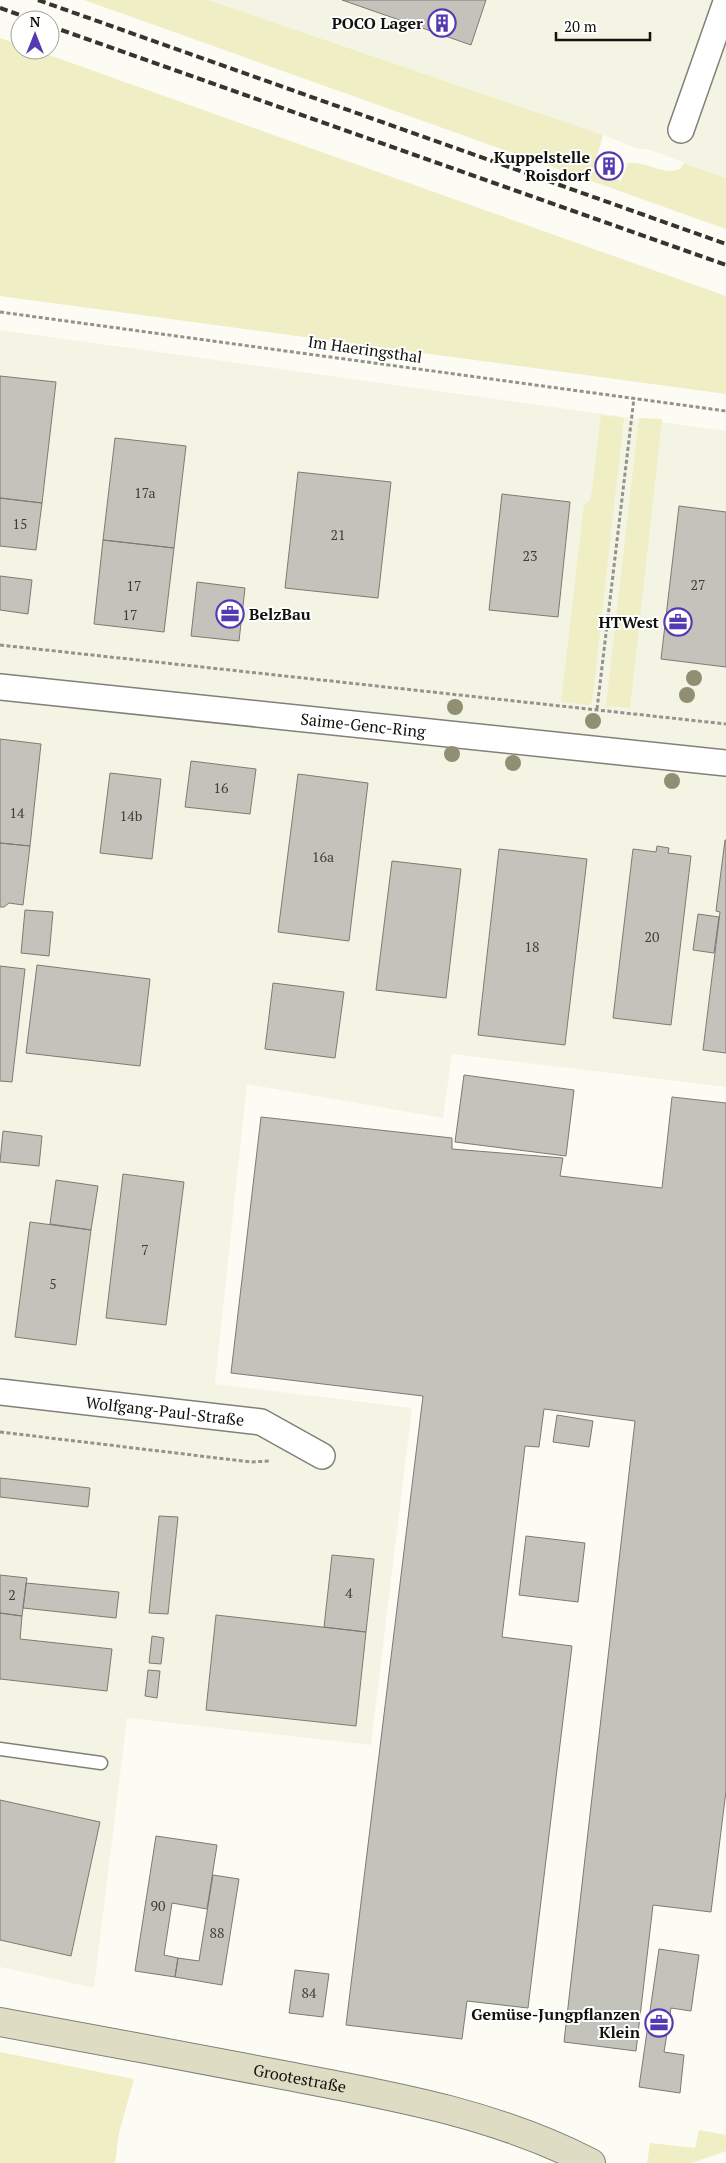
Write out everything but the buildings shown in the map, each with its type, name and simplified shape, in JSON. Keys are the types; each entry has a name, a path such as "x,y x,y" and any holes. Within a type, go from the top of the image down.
{"main road":[{"name":"Grootestraße","path":"0,2022 367,2091 460,2112 531,2135 591,2163"}],"street":[{"path":"681,130 726,2"},
{"name":"Saime-Genc-Ring","path":"0,687 726,763"},
{"name":"Wolfgang-Paul-Straße","path":"0,1392 261,1422 322,1456"}],"lane":[{"path":"0,1749 101,1763"}],"path":[{"name":"Im Haeringsthal","path":"0,312 726,411"},
{"path":"597,709 634,398"},
{"path":"0,645 726,724"},
{"path":"0,1432 251,1462 277,1460"}],"shaded area":[{"path":"208,0 726,0 726,178 647,149 638,149 603,135"},
{"path":"0,330 726,431 726,1087 452,1054 443,1118 247,1084 215,1384 412,1408 371,1745 127,1718 94,1988 0,1967"}],"green space":[{"path":"84,0 208,0 603,135 593,171 621,181 628,163 673,171 680,169 684,163 726,178 726,229"},
{"path":"0,38 10,42 10,60 60,59 726,296 726,394 0,296"},
{"path":"601,415 624,418 592,702 588,705 561,702 584,505 590,500 592,491"},
{"path":"639,418 662,419 630,708 606,706"},
{"path":"0,2052 134,2079 119,2133 115,2163 0,2163"},
{"path":"699,2130 726,2135 726,2151 692,2163 647,2163 650,2143 695,2148"}],"railway":[{"path":"38,0 726,244"},
{"path":"0,8 10,12"},
{"path":"60,30 726,265"}],"place":[{"name":"POCO Lager","path":"442,23"},
{"name":"Kuppelstelle Roisdorf","path":"609,166"},
{"name":"BelzBau","path":"230,614"},
{"name":"HTWest","path":"678,622"},
{"name":"Gemüse-Jungpflanzen Klein","path":"659,2023"}]}
